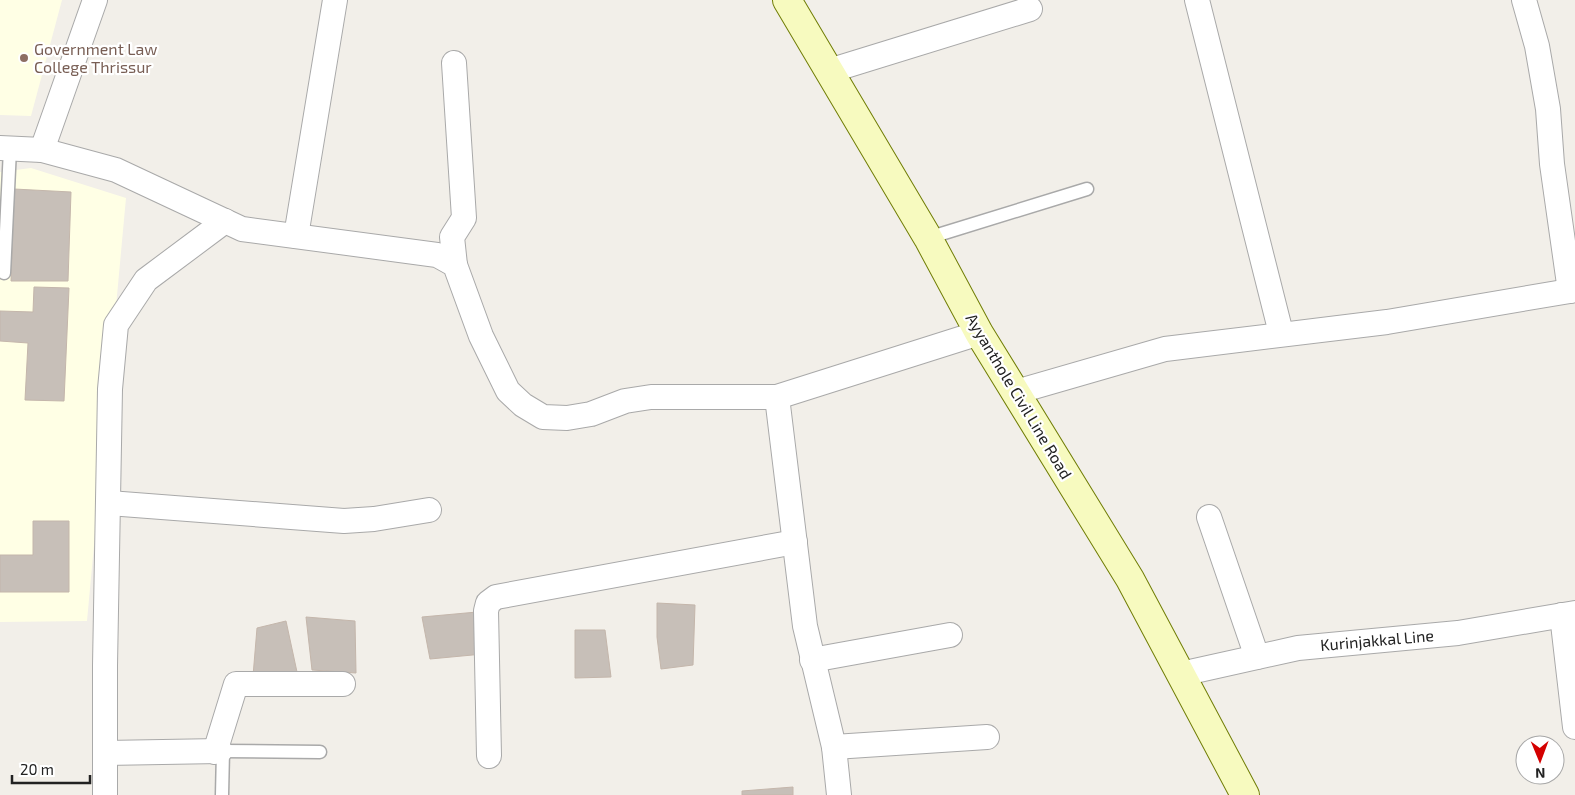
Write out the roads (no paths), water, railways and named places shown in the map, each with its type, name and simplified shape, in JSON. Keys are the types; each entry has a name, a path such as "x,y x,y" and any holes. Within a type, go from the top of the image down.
{"main road":[{"name":"Ayyanthole Civil Line Road","path":"787,0 928,238 979,333 1130,579 1245,795"}],"street":[{"path":"42,150 95,0"},
{"path":"296,236 335,0"},
{"path":"1196,0 1281,333"},
{"path":"1016,392 1165,349 1281,333 1387,322 1573,290 1552,164 1548,108 1536,46 1524,0"},
{"path":"829,71 1030,9"},
{"path":"454,63 464,218 452,237 455,265 481,336 508,391 523,405 543,417 567,418 591,414 625,401 651,397 777,397 979,333"},
{"path":"5,148 42,150 116,170 242,228 437,255 455,265"},
{"path":"105,795 110,389 116,325 146,280 225,221"},
{"path":"777,397 805,626 834,747 839,795"},
{"path":"109,503 344,521 374,519 429,510"},
{"path":"1209,518 1257,657"},
{"path":"489,756 486,611 488,603 496,597 795,542"},
{"path":"1568,614 1575,727"},
{"name":"Kurinjakkal Line","path":"1181,674 1298,648 1458,633 1568,614"},
{"path":"812,660 950,635"},
{"path":"105,753 219,751 236,684 344,684"},
{"path":"834,747 987,737"}],"lane":[{"path":"4,273 5,148"},
{"path":"928,238 1086,190"},
{"path":"222,795 219,751 320,752"}],"place":[{"name":"Government Law College Thrissur","path":"24,58"}]}
